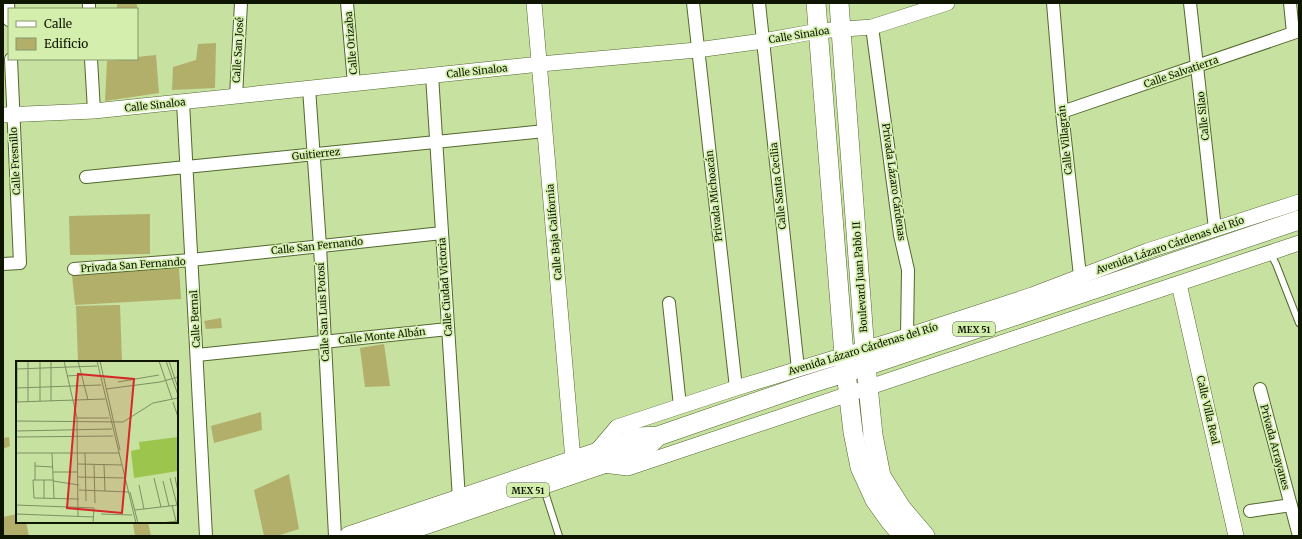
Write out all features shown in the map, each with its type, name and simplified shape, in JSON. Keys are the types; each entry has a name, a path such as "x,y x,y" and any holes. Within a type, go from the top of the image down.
{"main road":[{"path":"816,3 844,364 852,432 860,466 875,500 903,536"},
{"name":"Boulevard Juan Pablo II","path":"839,3 868,387 873,434 881,476 902,509 926,536"},
{"name":"Avenida Lázaro Cárdenas del Río","path":"392,533 459,499 573,460 598,459 644,450 658,436 844,364 1299,220"},
{"name":"Avenida Lázaro Cárdenas del Río","path":"349,536 392,533 542,485 598,459"}],"street":[{"name":"Calle San José","path":"236,96 241,3"},
{"name":"Calle Orizaba","path":"347,3 354,84"},
{"name":"Calle Baja California","path":"534,3 573,460"},
{"name":"Privada Michoacán","path":"693,3 736,388"},
{"name":"Calle Santa Cecilia","path":"759,3 798,369"},
{"name":"Calle Sinaloa","path":"8,115 94,111 540,64 698,50 763,41 818,31 872,27 947,3"},
{"name":"Calle Villagrán","path":"1053,3 1062,112 1080,276"},
{"name":"Calle Silao","path":"1190,3 1215,228"},
{"path":"1290,3 1296,32"},
{"name":"Privada Lázaro Cárdenas","path":"872,27 900,235 908,270 907,336"},
{"name":"Calle Salvatierra","path":"1062,112 1296,32"},
{"name":"Calle Fresnillo","path":"3,264 20,263 8,115 11,60"},
{"path":"91,60 94,111"},
{"name":"Calle Ciudad Victoria","path":"432,76 459,499"},
{"name":"Calle San Luis Potosí","path":"309,88 320,246 335,536"},
{"name":"Calle Bernal","path":"183,102 206,536"},
{"name":"Guitierrez","path":"86,177 545,131"},
{"name":"Avenida Lázaro Cárdenas del Río","path":"866,357 907,336 1032,295 1147,251 1299,202"},
{"name":"Calle San Fernando","path":"191,260 442,233"},
{"name":"Avenida Lázaro Cárdenas del Río","path":"844,364 798,369 617,427 598,459 628,468 1299,243"},
{"name":"Privada San Fernando","path":"74,269 191,260"},
{"name":"Calle Villa Real","path":"1179,284 1236,536"},
{"path":"669,302 680,406"},
{"name":"Calle Monte Albán","path":"197,355 448,329"},
{"name":"Privada Arrayanes","path":"1260,389 1299,536"},
{"path":"1250,511 1291,505"}],"lane":[{"path":"1270,253 1276,264 1299,323"},
{"path":"542,485 559,536"}],"building":[{"path":"117,3 137,3 137,8 117,8"},
{"path":"216,43 215,88 172,90 173,67 196,60 198,44"},
{"path":"156,55 159,93 105,101 107,61 138,60 138,57"},
{"path":"150,214 150,254 70,255 69,216"},
{"path":"179,268 181,299 75,305 72,275"},
{"path":"120,305 122,361 78,361 76,306"},
{"path":"221,318 222,328 206,329 204,321"},
{"path":"384,344 390,386 365,387 360,348"},
{"path":"261,412 262,430 214,443 211,426"},
{"path":"9,437 10,446 3,449 3,438"},
{"path":"289,474 299,529 277,536 264,536 254,490"},
{"path":"16,514 16,523 26,523 29,536 3,536 3,517"},
{"path":"148,523 151,536 135,536 133,524"}]}
